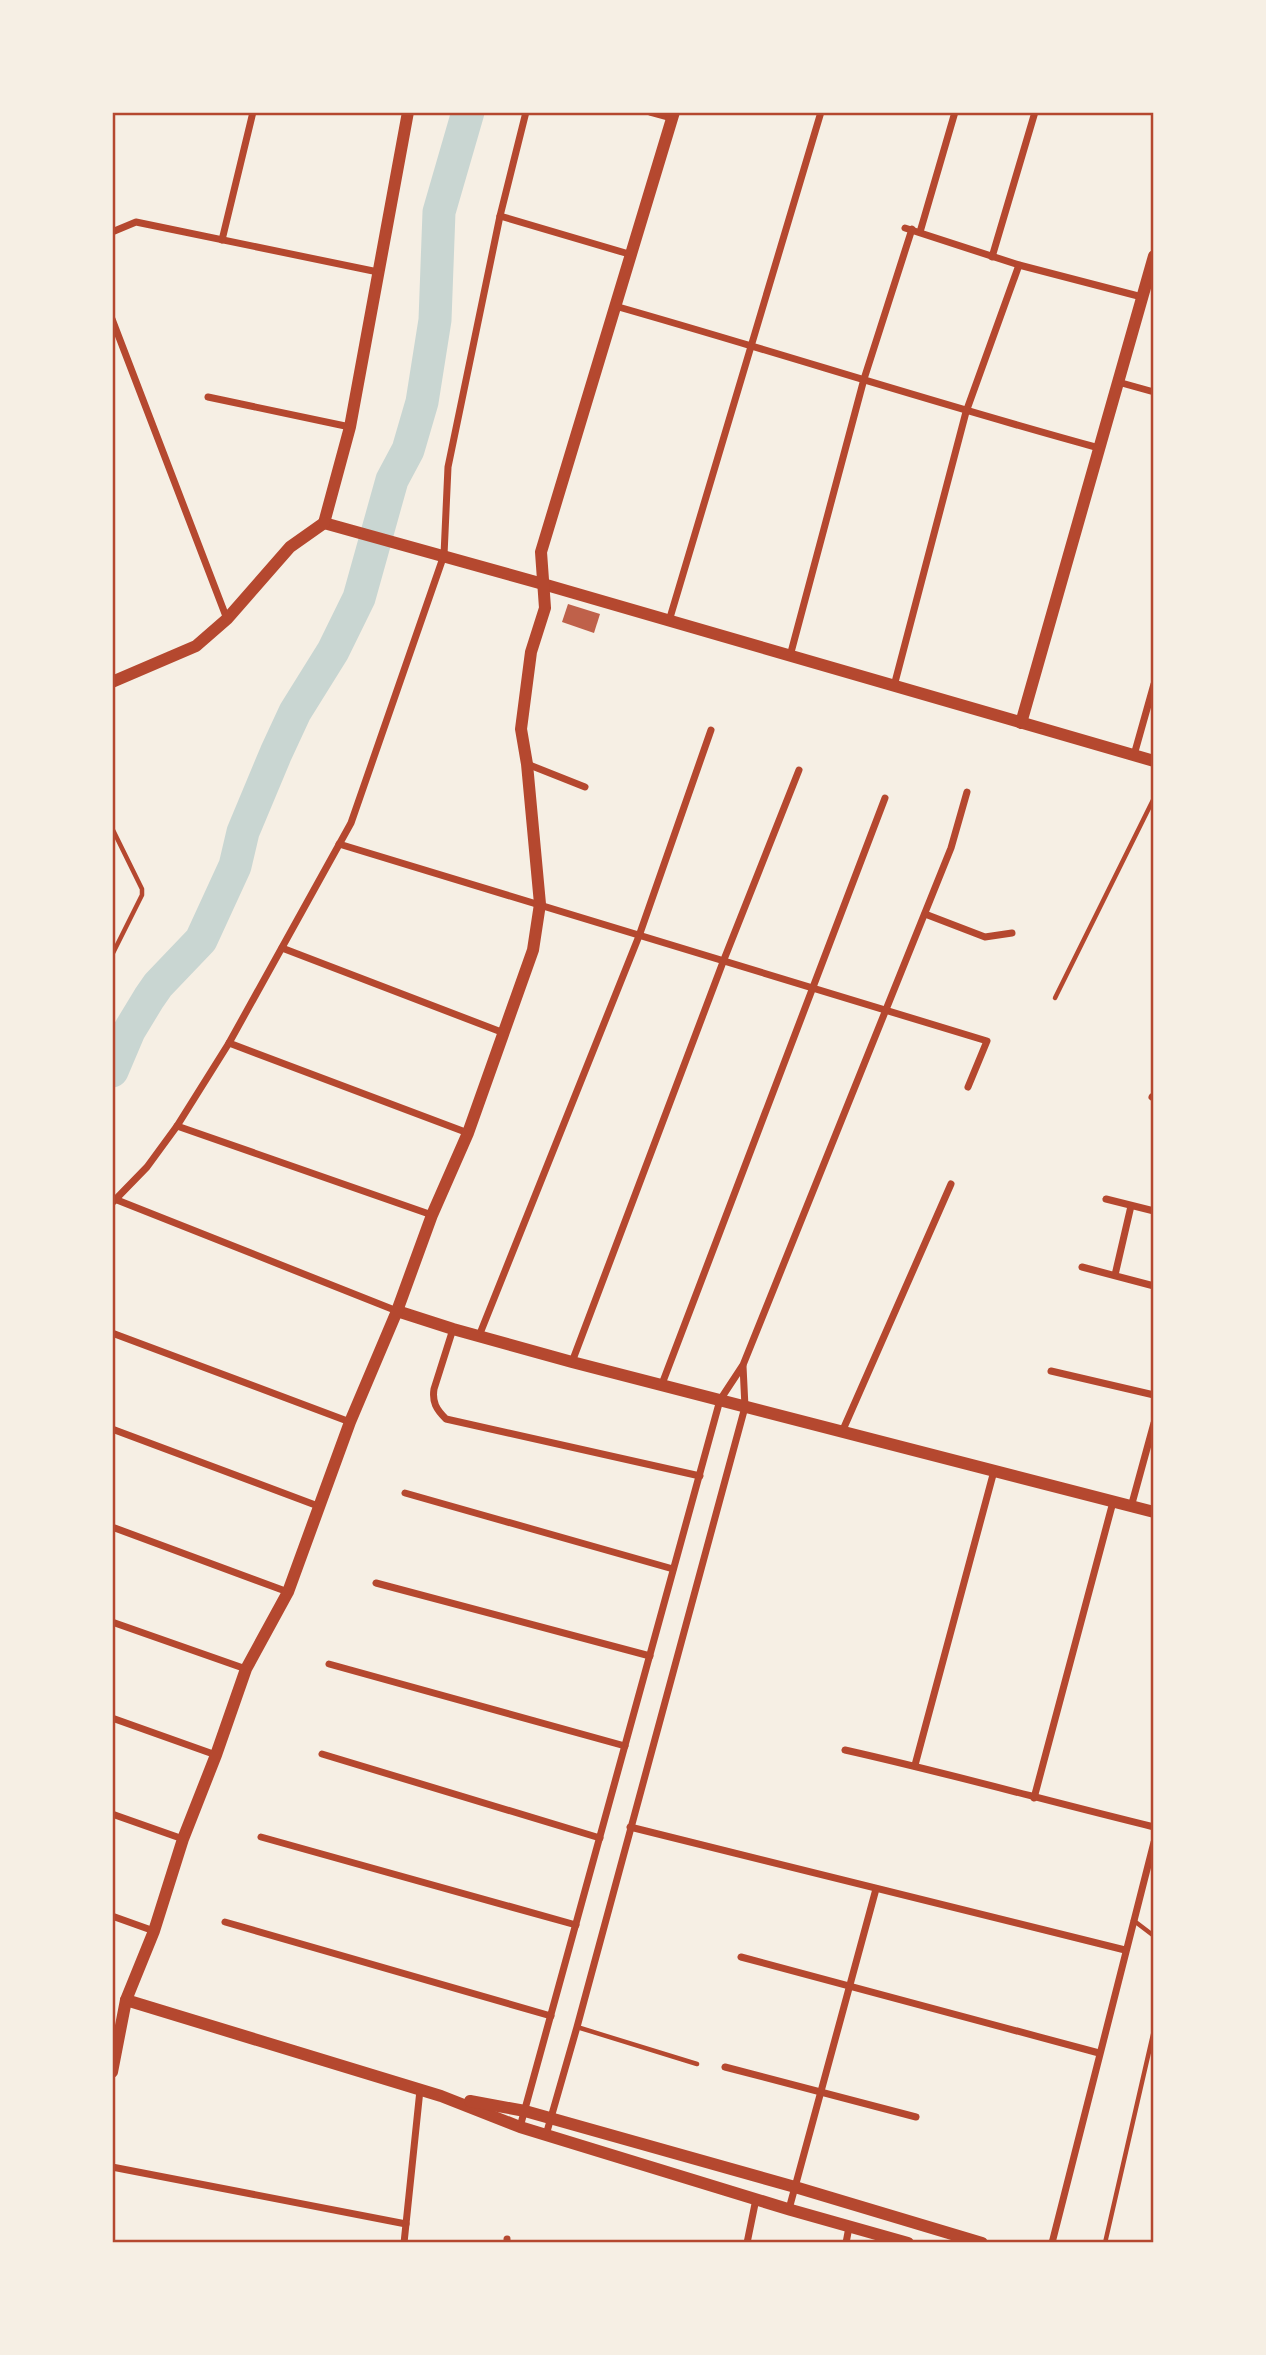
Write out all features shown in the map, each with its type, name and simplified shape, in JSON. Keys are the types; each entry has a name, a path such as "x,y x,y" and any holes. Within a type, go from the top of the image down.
{"street":[{"path":"222,240 253,112"},
{"path":"112,682 196,646 227,619 290,547 324,523 350,427 408,112"},
{"path":"526,112 500,216 448,467 444,555 351,823 229,1043 177,1126 147,1167 115,1201 397,1311 453,1329 1154,1512"},
{"path":"112,2072 117,2014 126,2000 154,1931 183,1839 246,1669 288,1592 350,1422 397,1311 432,1215 468,1133 533,950 540,904 527,764 521,729 531,652 545,608 541,552 673,115 650,112"},
{"path":"669,621 821,112"},
{"path":"920,232 955,112"},
{"path":"992,257 1035,112"},
{"path":"500,216 629,254"},
{"path":"112,232 136,222 378,272"},
{"path":"790,656 864,379 908,229 1018,265 1142,298"},
{"path":"1021,723 1154,256"},
{"path":"894,686 966,412 1018,265"},
{"path":"615,306 753,345 966,412 1099,448"},
{"path":"112,319 227,619"},
{"path":"1118,382 1154,392"},
{"path":"208,397 350,427"},
{"path":"324,523 444,555 1154,761"},
{"path":"1134,755 1154,684"},
{"path":"479,1336 639,936 711,730"},
{"path":"527,764 585,786"},
{"path":"572,1362 723,962 799,770"},
{"path":"520,2127 720,1400 743,1365 951,848 967,792"},
{"path":"662,1384 885,798"},
{"path":"339,844 884,1012 987,1041 968,1087"},
{"path":"925,914 985,937 1012,933"},
{"path":"282,948 504,1034"},
{"path":"229,1043 468,1133"},
{"path":"177,1126 432,1215"},
{"path":"842,1432 951,1184"},
{"path":"1106,1199 1154,1211"},
{"path":"1115,1275 1131,1206"},
{"path":"1082,1267 1154,1286"},
{"path":"453,1329 433,1399 436,1408 446,1419 700,1476"},
{"path":"112,1333 350,1422"},
{"path":"546,2134 746,1407 743,1365"},
{"path":"1051,1371 1154,1395"},
{"path":"1131,1507 1154,1423"},
{"path":"112,1429 318,1506"},
{"path":"915,1765 994,1471"},
{"path":"405,1493 673,1570"},
{"path":"1034,1798 1113,1502"},
{"path":"112,1527 288,1592"},
{"path":"376,1583 649,1656"},
{"path":"112,1622 246,1669"},
{"path":"329,1664 625,1746"},
{"path":"112,1718 216,1755"},
{"path":"845,1749 1154,1827"},
{"path":"321,1754 600,1838"},
{"path":"112,1814 183,1839"},
{"path":"630,1827 1125,1950"},
{"path":"261,1837 576,1925"},
{"path":"1052,2243 1154,1842"},
{"path":"789,2209 876,1889"},
{"path":"112,1916 154,1931"},
{"path":"225,1922 551,2016"},
{"path":"741,1957 1099,2053"},
{"path":"126,2000 441,2096 520,2127 908,2243"},
{"path":"725,2067 916,2117"},
{"path":"404,2243 420,2090"},
{"path":"441,2096 525,2111 982,2243"},
{"path":"112,2167 406,2224"},
{"path":"747,2243 756,2198"},
{"path":"846,2243 849,2227"}],"lane":[{"path":"1055,998 1154,798"},
{"path":"112,828 142,888 142,895 112,955"},
{"path":"1133,1920 1154,1937"},
{"path":"577,2027 697,2064"},
{"path":"1105,2243 1154,2029"}],"building":[{"path":"568,604 600,614 594,633 562,622"}],"waterway":[{"path":"112,1071 129,1031 149,998 201,940 235,866 243,832 276,753 295,712 333,651 359,598 392,480 408,450 422,402 435,320 439,212 468,112"}]}
